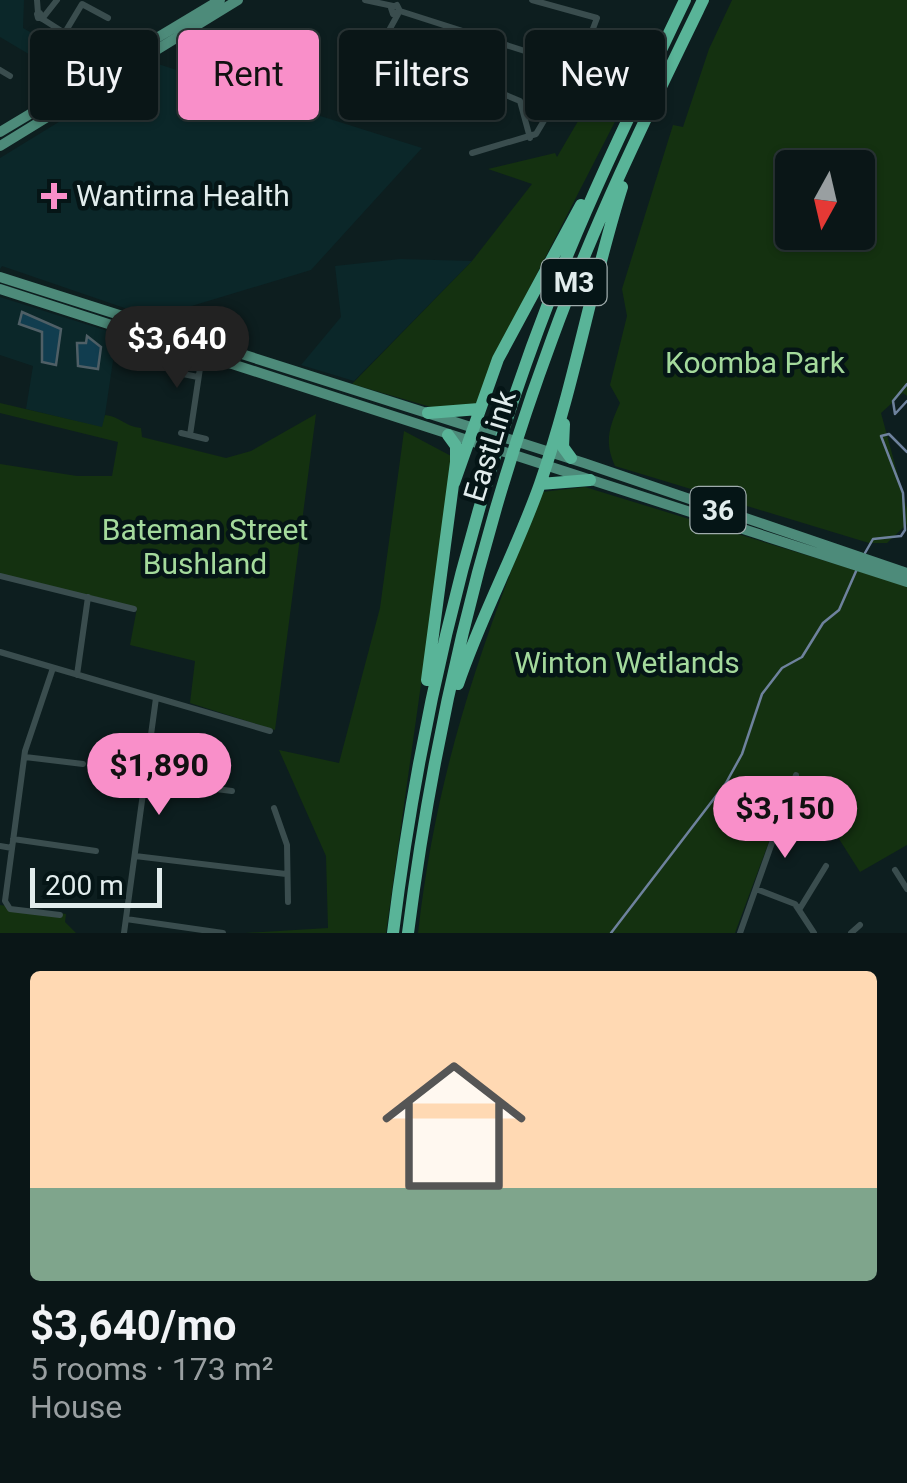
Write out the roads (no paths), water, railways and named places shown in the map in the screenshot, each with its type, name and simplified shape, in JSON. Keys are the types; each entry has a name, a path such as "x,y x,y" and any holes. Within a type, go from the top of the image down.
{"highway":[{"name":"EastLink","path":"393,933 424,722 492,463 606,164 685,0"},
{"name":"EastLink","path":"408,933 442,733 470,600 521,426 573,283 703,0"},
{"path":"442,733 470,648 540,484 565,407 599,259 636,142"},
{"path":"454,484 513,328 606,164"},
{"path":"565,407 563,447 571,458"},
{"path":"428,413 480,409"},
{"path":"424,722 454,484 456,446 448,435"},
{"path":"540,484 590,480"}],"main road":[{"path":"158,41 230,1"},
{"path":"0,146 230,1"},
{"path":"0,132 30,114"},
{"name":"36","path":"0,277 202,353 282,375"},
{"name":"36","path":"0,289 50,299 344,395 448,435 471,434"},
{"name":"36","path":"344,395 428,413 471,434 548,459 590,480 733,520 853,559 907,582"},
{"path":"385,401 396,417"},
{"name":"36","path":"548,459 571,458 733,520"},
{"name":"36","path":"867,564 907,573"}],"street":[{"path":"37,0 40,16 63,30"},
{"path":"40,16 57,0"},
{"path":"365,0 525,51"},
{"path":"532,0 597,18 592,30"},
{"path":"67,30 81,4 108,18"},
{"path":"0,70 10,76"},
{"path":"505,95 520,102 530,138"},
{"path":"472,154 530,138 542,120"},
{"path":"202,353 185,434 206,440"},
{"path":"184,374 198,377"},
{"path":"0,576 134,610"},
{"path":"77,675 88,597"},
{"path":"0,652 270,732"},
{"path":"54,668 24,756 4,902 10,909 60,915"},
{"path":"124,933 156,698"},
{"path":"24,756 83,764"},
{"path":"740,933 796,776"},
{"path":"146,780 232,791"},
{"path":"274,808 287,845 288,902"},
{"path":"0,846 96,851"},
{"path":"135,856 286,874"},
{"path":"799,910 826,866"},
{"path":"895,870 907,889"},
{"path":"756,890 788,900 814,933"},
{"path":"126,920 223,933"},
{"path":"851,933 860,924"}],"waterway":[{"path":"907,384 893,401 895,414 907,401"},
{"path":"865,553 873,539 901,536 905,530 903,493 881,436 889,434 907,452"},
{"path":"611,933 726,783 742,754 762,694 782,668 802,657 823,623 839,610 857,569"}],"place":[{"name":"Wantirna Health","path":"54,196"}],"park label":[{"name":"Koomba Park","path":"755,363"},
{"name":"Bateman Street Bushland","path":"205,547"},
{"name":"Winton Wetlands","path":"627,663"}]}
